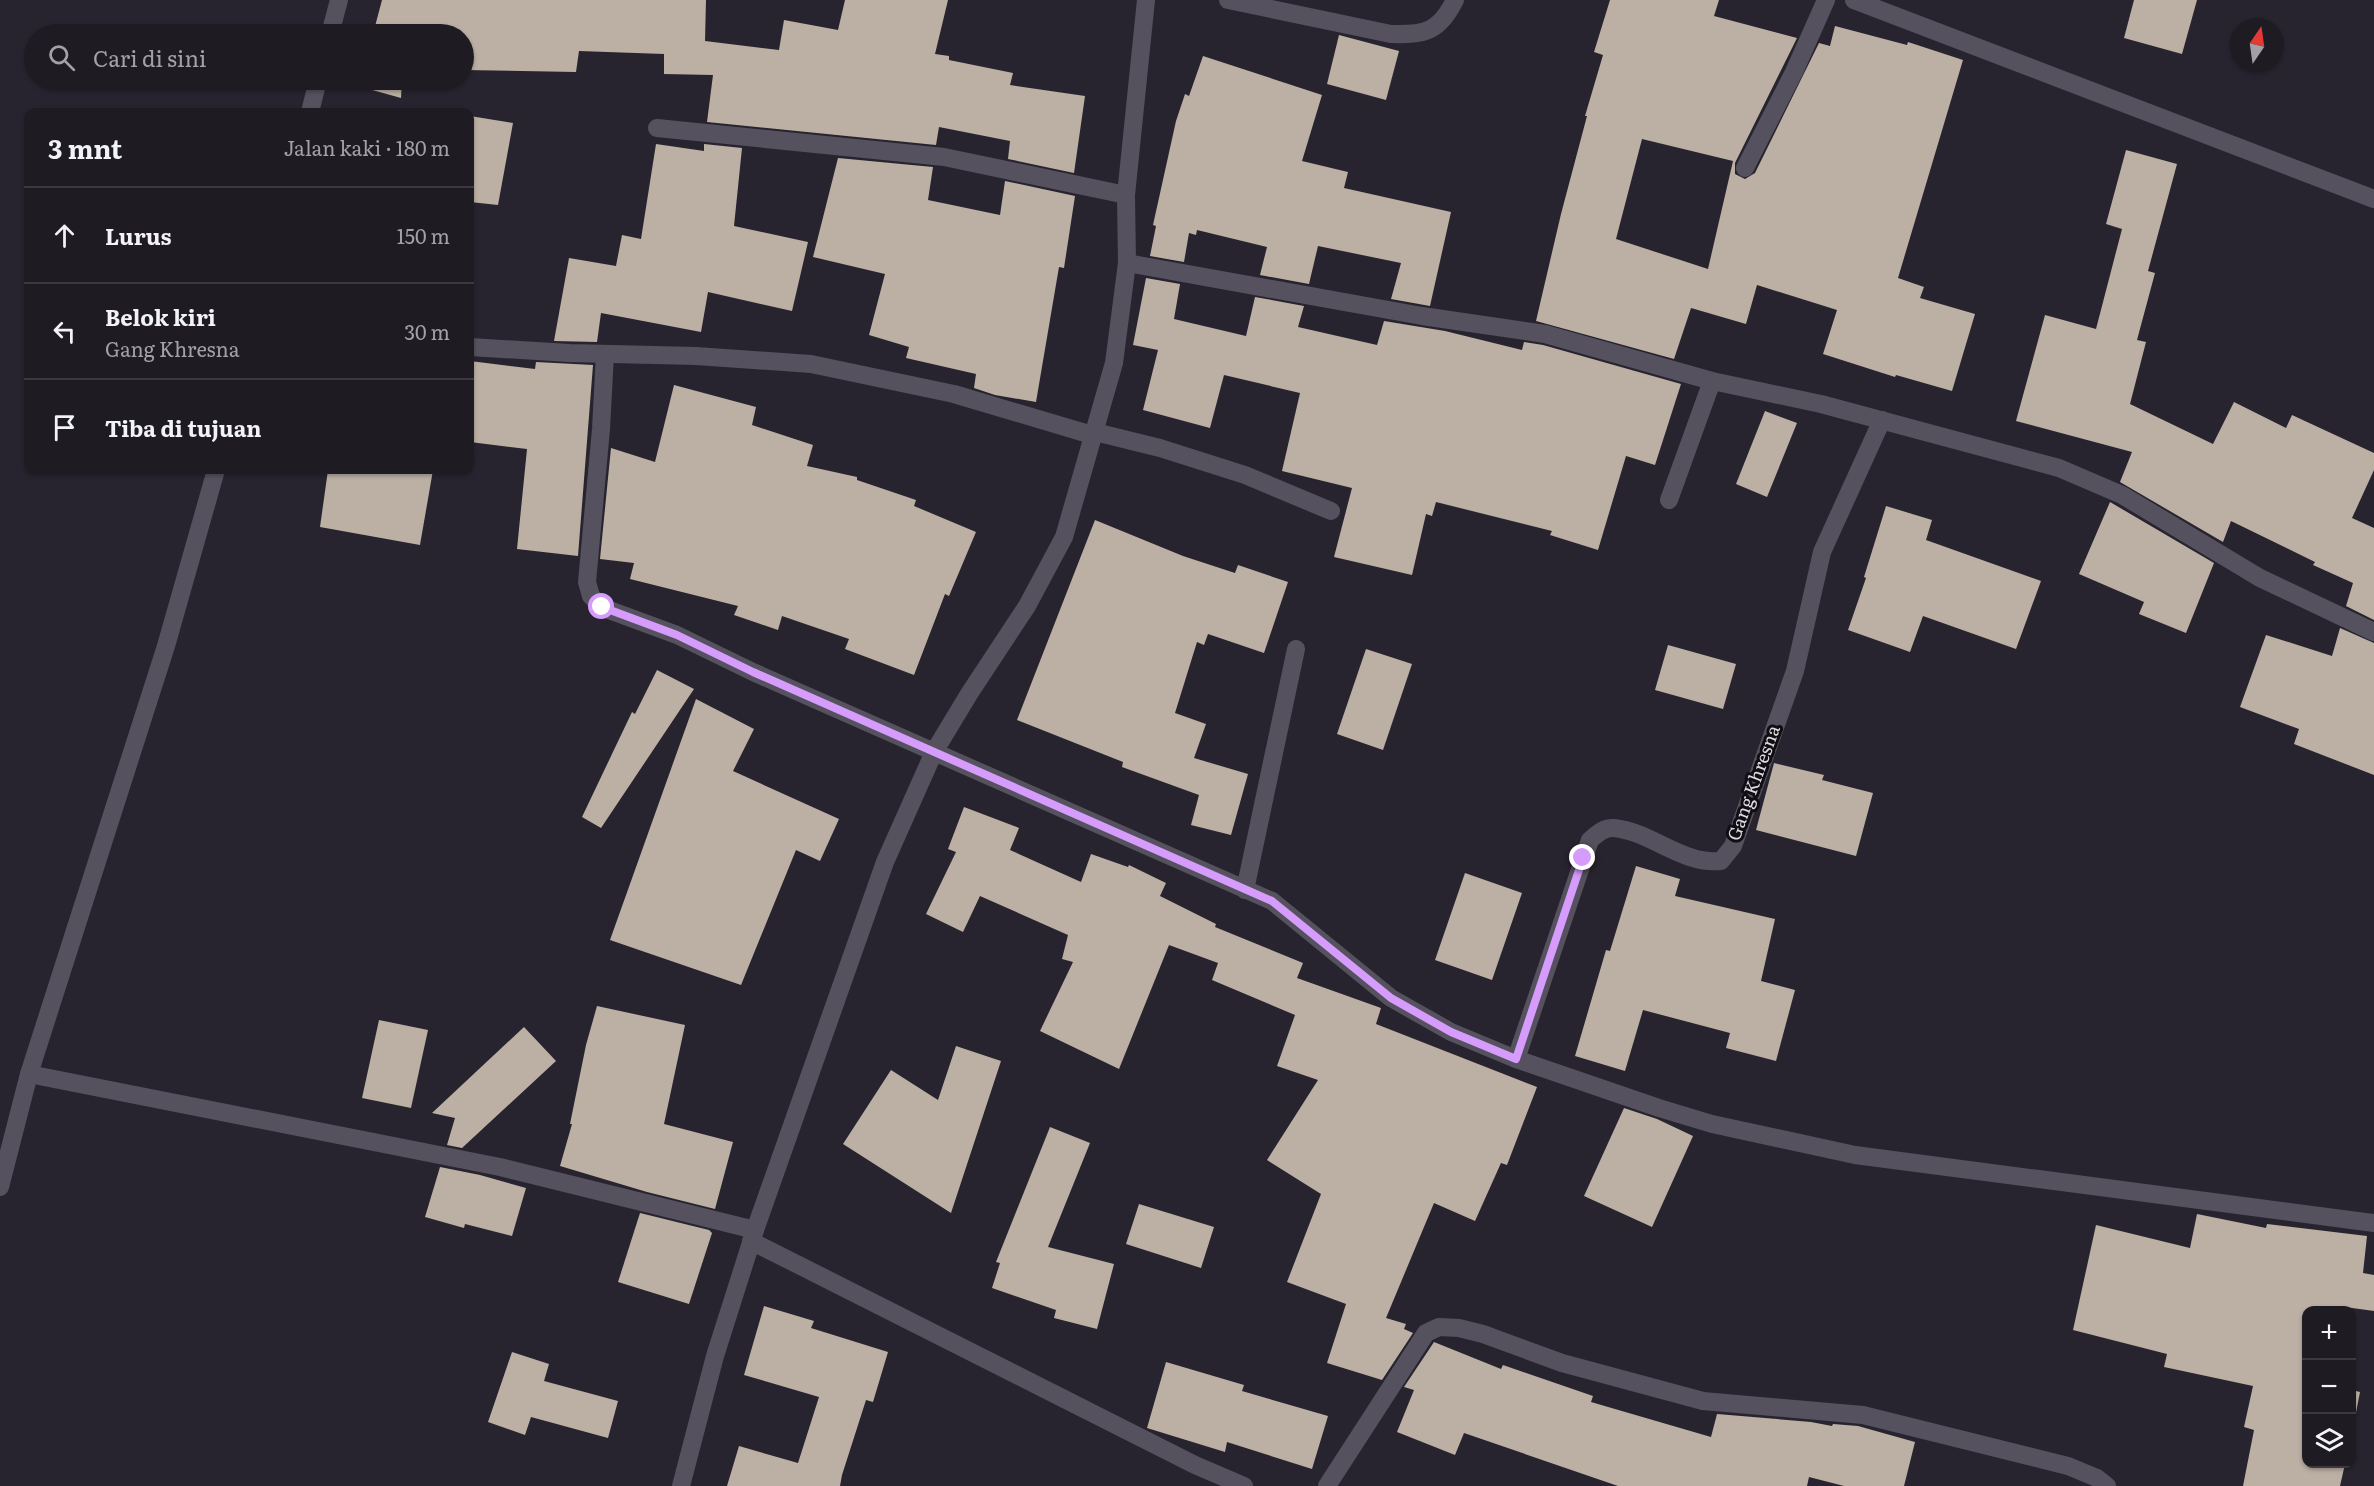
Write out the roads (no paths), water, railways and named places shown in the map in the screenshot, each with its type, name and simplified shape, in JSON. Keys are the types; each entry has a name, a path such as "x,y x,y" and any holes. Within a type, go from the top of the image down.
{"street":[{"path":"333,24 339,0"},
{"path":"681,1486 715,1356 753,1236 885,862 934,752 969,694 1028,606 1064,537 1114,363 1127,263 1126,195 1146,0"},
{"path":"1228,0 1391,34 1424,33 1444,19 1455,0"},
{"path":"1745,168 1794,72 1826,0"},
{"path":"1854,0 2374,199"},
{"path":"310,108 315,90"},
{"path":"657,128 944,157 1126,195"},
{"path":"1127,263 1422,316 1545,334 1712,381 1882,420 2059,468 2122,495 2260,579 2374,632"},
{"path":"474,346 605,354 696,356 811,364 954,394 1093,434 1160,448 1245,475 1331,511"},
{"path":"605,354 601,429 586,582 591,596 602,607 677,635 753,672 1272,901 1391,998 1451,1032 1516,1059 1712,1124 1855,1155 2374,1223"},
{"path":"1669,500 1712,381"},
{"name":"Gang Khresna","path":"1516,1059 1590,840 1602,831 1614,828 1643,837 1694,860 1709,862 1721,861 1733,846 1795,671 1822,552 1882,420"},
{"path":"0,1187 28,1074 166,646 215,474"},
{"path":"1245,890 1296,649"},
{"path":"28,1074 500,1167 581,1188 665,1206 753,1236 1195,1465 1244,1486"},
{"path":"1327,1486 1426,1333 1439,1327 1459,1328 1483,1334 1562,1363 1703,1401 1863,1415 2068,1466 2097,1478 2107,1486"}]}
